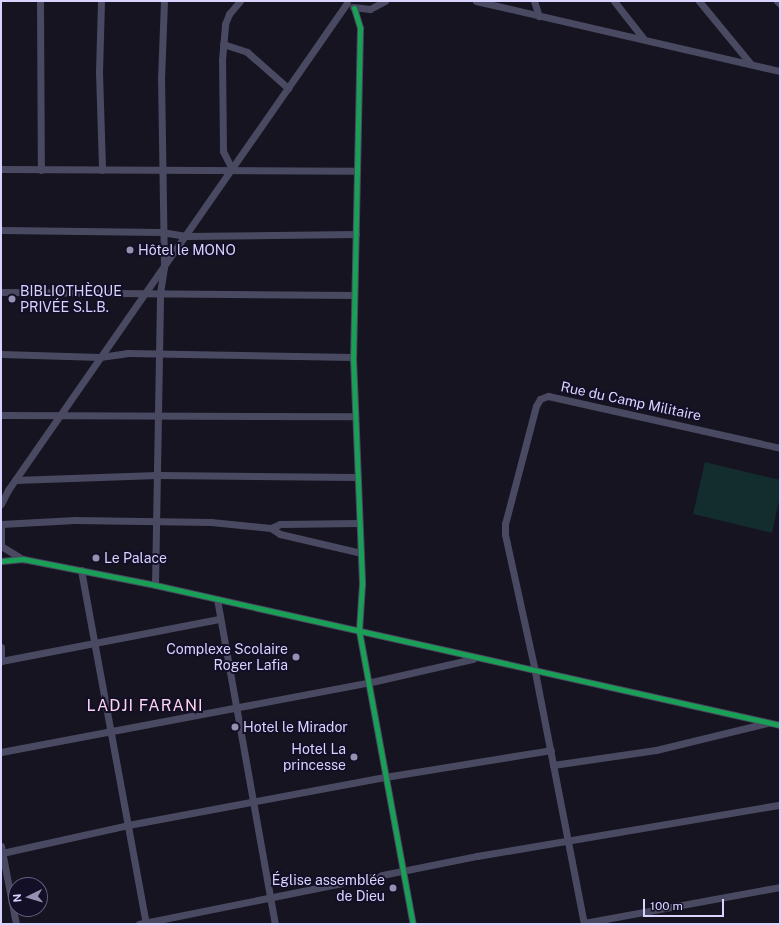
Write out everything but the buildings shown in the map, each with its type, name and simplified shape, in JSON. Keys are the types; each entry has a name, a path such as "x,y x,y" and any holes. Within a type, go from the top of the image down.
{"street":[{"path":"40,1 41,170"},
{"path":"101,1 99,72 102,170"},
{"path":"155,585 160,293 164,267 161,232 164,1"},
{"path":"232,170 223,151 223,44 229,14 240,1"},
{"path":"1,504 4,492 15,480 232,170 346,2 354,8 370,9 385,1"},
{"path":"476,1 643,38 780,71"},
{"path":"534,1 539,16"},
{"path":"614,1 643,38"},
{"path":"710,1 701,4 750,63"},
{"path":"777,1 780,4"},
{"path":"354,8 360,28 353,357 356,477 361,553 359,631 367,683 413,924"},
{"path":"360,28 370,9"},
{"path":"223,44 247,52 288,88"},
{"path":"1,169 356,171"},
{"path":"1,230 161,232 185,236 356,234"},
{"path":"1,292 144,295 160,293 354,295"},
{"path":"1,354 100,357 127,353 160,353 353,357"},
{"name":"Rue du Camp Militaire","path":"536,671 505,524 540,399 548,396 780,448"},
{"path":"1,415 58,417 159,414 354,416"},
{"path":"15,480 157,475 356,477"},
{"path":"23,559 1,545 1,525 23,521 157,520 271,528 280,524 359,523"},
{"path":"271,528 280,534 361,553"},
{"path":"1,561 23,559 155,585 780,725"},
{"path":"80,570 92,642 128,825 143,924 569,840 780,805"},
{"path":"217,599 219,619 237,708 275,924"},
{"path":"1,647 1,661 92,642 219,619"},
{"path":"1,752 367,683 476,658"},
{"path":"536,671 584,924 780,887"},
{"path":"553,765 656,750 769,723"},
{"path":"16,924 2,853 128,825 253,801 385,777 551,750"}],"green space":[{"path":"705,462 780,480 780,496 772,533 693,514"}],"cycle path":[{"path":"354,8 360,28 353,357 362,584 359,631 413,924"},
{"path":"1,561 23,559 155,585 780,725"}],"place":[{"name":"Hôtel le MONO","path":"130,250"},
{"name":"BIBLIOTHÈQUE PRIVÉE S.L.B.","path":"12,299"},
{"name":"Le Palace","path":"96,558"},
{"name":"Complexe Scolaire Roger Lafia","path":"296,657"},
{"name":"Hotel le Mirador","path":"235,727"},
{"name":"Hotel La princesse","path":"354,757"},
{"name":"Église assemblée de Dieu","path":"393,888"}],"district":[{"name":"LADJI FARANI","path":"145,706"}]}
